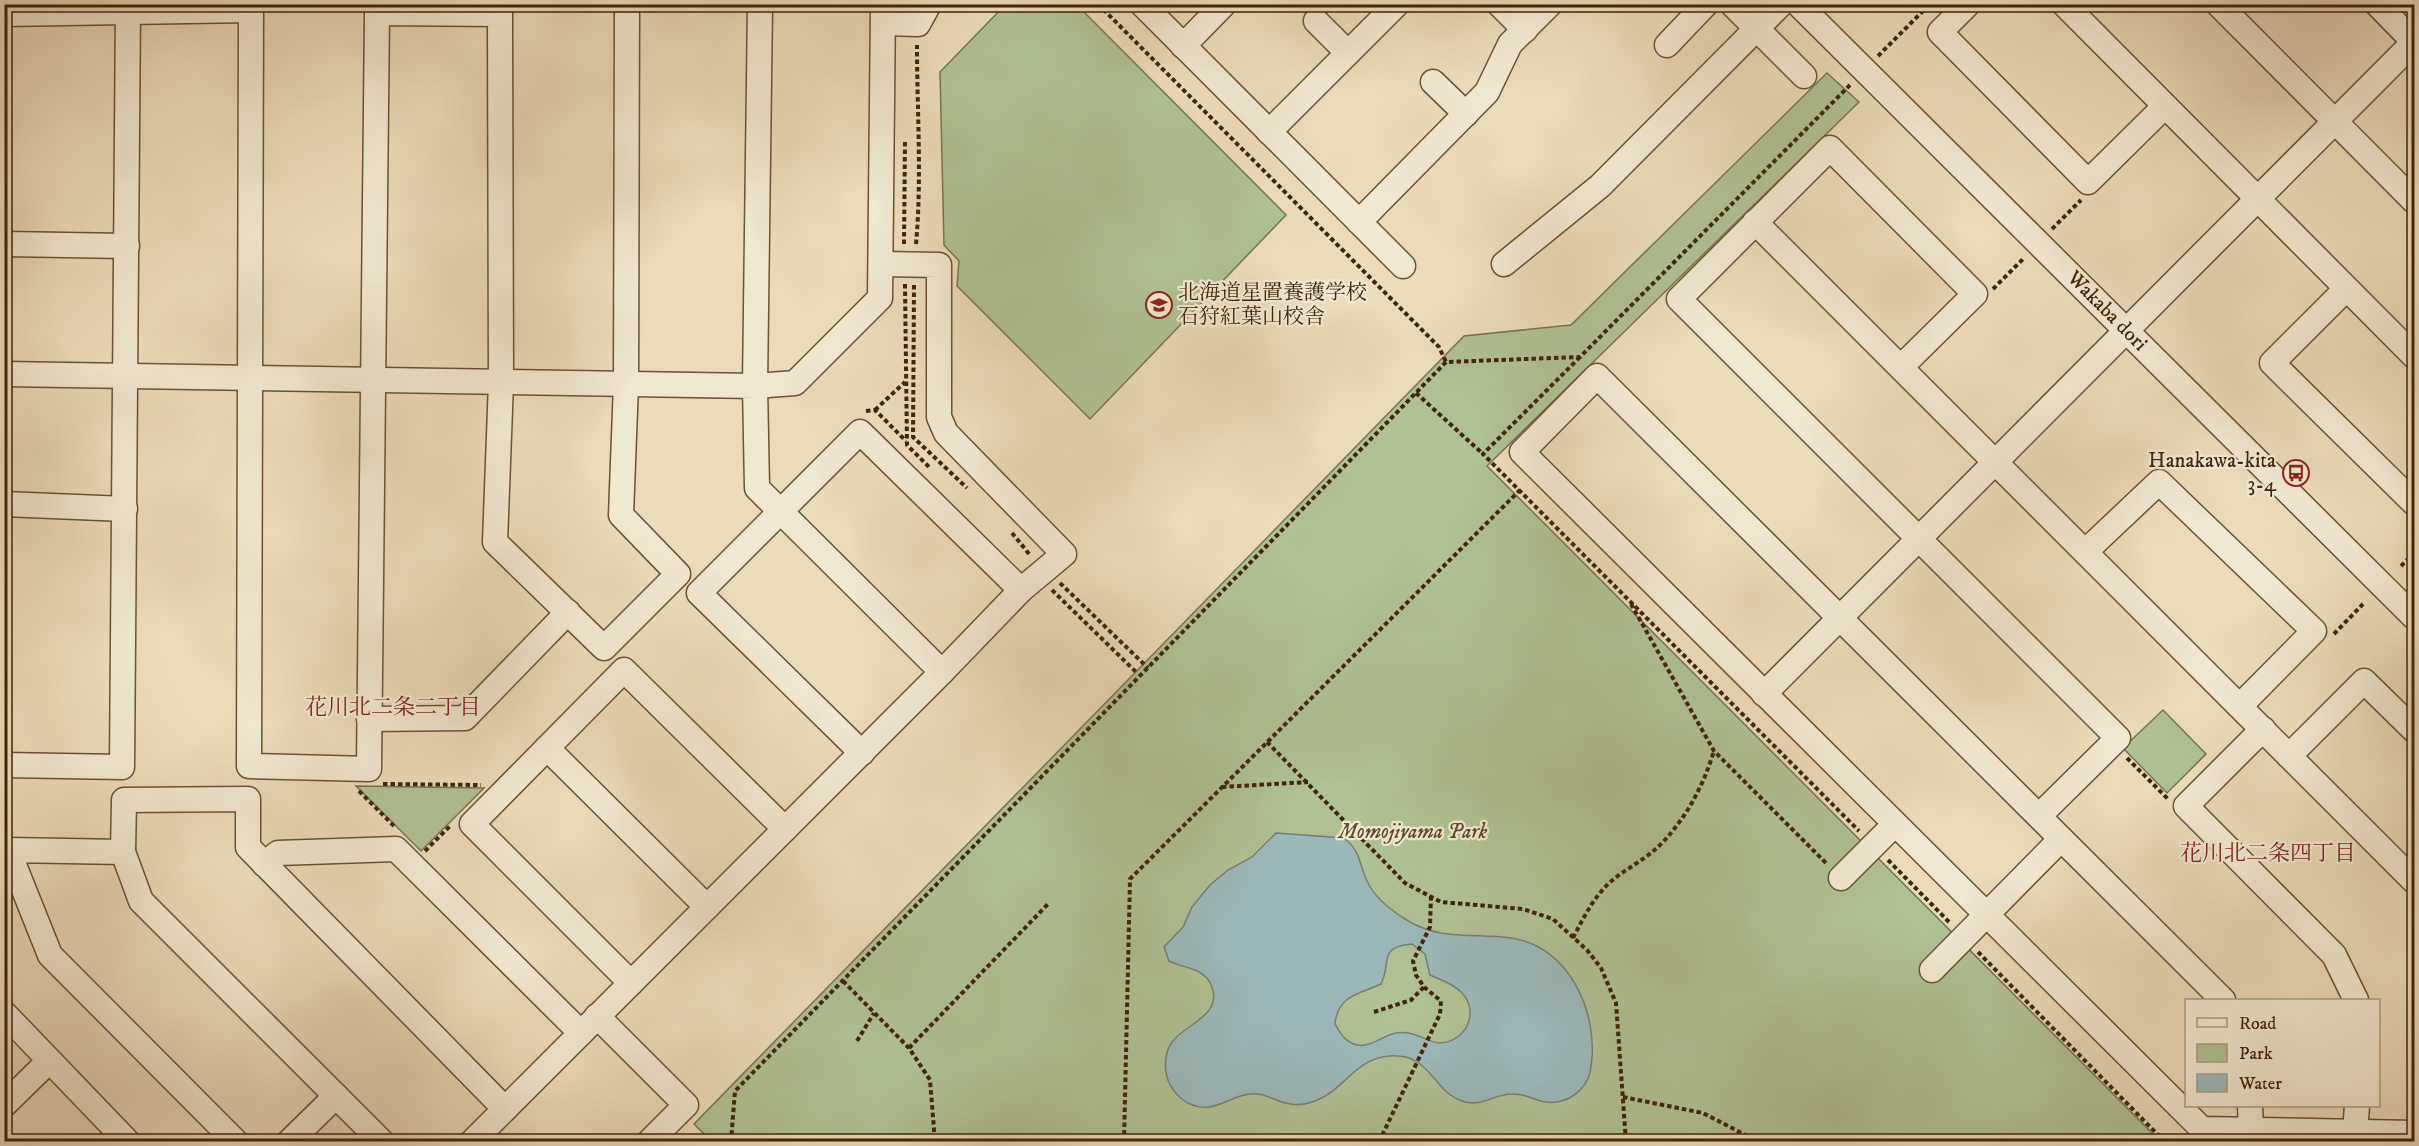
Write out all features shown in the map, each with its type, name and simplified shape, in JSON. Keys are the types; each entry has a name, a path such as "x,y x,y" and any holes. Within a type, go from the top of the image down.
{"street":[{"path":"4,14 128,8 251,9 252,378 249,766 369,769 377,13 500,14 501,382 495,543 604,648 678,574 621,515 626,384 627,4"},
{"path":"760,4 755,386 757,488 942,672"},
{"path":"1142,4 1403,266"},
{"path":"1183,46 1224,4"},
{"path":"1269,132 1397,4"},
{"path":"1499,4 1525,30"},
{"path":"1359,222 1487,92 1510,44 1550,4"},
{"path":"1666,45 1706,4"},
{"path":"1732,4 1804,76"},
{"path":"1504,264 1600,186 1781,4"},
{"name":"Wakaba dori","path":"1798,4 2415,617"},
{"path":"1968,4 1940,32 2088,182 2164,107"},
{"path":"2064,4 2164,107 2415,356"},
{"path":"2218,4 2415,201"},
{"path":"1764,694 2414,42 2376,4"},
{"path":"4,765 122,768 128,8"},
{"path":"4,374 755,386 795,383 880,298 883,14 923,14"},
{"path":"1316,21 1348,53"},
{"path":"1433,82 1466,114"},
{"path":"1901,367 1975,294 1830,148 1679,299 2118,738 2039,816"},
{"path":"1755,222 2415,881"},
{"path":"4,244 127,246"},
{"path":"472,1142 862,753 1021,590 1064,554 946,434 939,417 939,265 880,264"},
{"path":"2346,289 2272,363 2415,503"},
{"path":"2222,999 1597,376 1522,452 2202,1129 2415,1132"},
{"path":"862,753 699,593 860,432 1021,590"},
{"path":"2086,551 2159,482 2314,632 2240,706"},
{"path":"4,504 125,509"},
{"path":"369,719 465,718 568,612"},
{"path":"631,983 472,824 624,669 785,829"},
{"path":"2289,756 2364,681 2415,730"},
{"path":"2263,729 2186,806 2334,955 2356,999"},
{"path":"547,748 707,907"},
{"path":"382,1142 141,901 123,852 124,801 248,799 248,847 505,1109"},
{"path":"1834,872 1895,824"},
{"path":"1932,970 2061,839"},
{"path":"264,864 278,853 396,849 589,1025 686,1105 649,1142"},
{"path":"123,852 8,850 50,955 236,1142"},
{"path":"4,1013 128,1142"},
{"path":"4,1105 49,1061"},
{"path":"289,1142 336,1096"},
{"path":"2250,1107 2251,1130"},
{"path":"2355,1132 2356,1107"}],"path":[{"path":"1098,4 1439,347 1446,362"},
{"path":"731,1142 735,1091 1446,362 1580,357 1930,4"},
{"path":"923,14 917,137 920,164 914,264 913,437 971,491"},
{"path":"1988,294 2087,194"},
{"path":"875,410 906,381"},
{"path":"1416,393 1483,454"},
{"path":"1176,1142 1124,1139 1130,879 1520,490"},
{"path":"1010,531 1022,547 1148,668"},
{"path":"2402,566 2415,553"},
{"path":"1630,602 1635,615 1714,751 1834,872"},
{"path":"1267,742 1405,883 1441,902 1523,909 1553,919 1601,968 1616,1003 1626,1142"},
{"path":"1573,938 1591,902 1614,879 1646,858 1662,843 1688,811 1704,783 1714,751"},
{"path":"2124,755 2169,800 2177,792"},
{"path":"1221,787 1308,782"},
{"path":"1379,1142 1440,1014 1441,1001 1424,987 1416,975 1413,961 1430,927 1431,896"},
{"path":"909,1048 1048,904"},
{"path":"843,981 909,1048 930,1080 934,1142"},
{"path":"1374,1012 1411,1000 1424,987"},
{"path":"857,1041 874,1013"},
{"path":"1623,1097 1702,1113 1759,1142"}],"green space":[{"path":"1005,5 1077,5 1286,215 1090,419 957,286 959,261 944,245 940,72"},
{"name":"Momojiyama Park","path":"1827,73 1859,102 1487,466 2160,1141 712,1142 694,1124 1464,336 1571,325"},
{"path":"2163,710 2206,754 2167,793 2123,748"},
{"path":"356,786 484,788 421,851"}],"water":[{"path":"1276,833 1344,838 1357,853 1368,883 1375,894 1405,919 1431,931 1456,935 1511,938 1532,944 1550,954 1564,968 1585,1005 1592,1047 1590,1074 1584,1085 1570,1098 1557,1102 1545,1102 1512,1094 1469,1103 1452,1096 1423,1066 1414,1060 1390,1056 1368,1062 1325,1096 1304,1104 1295,1105 1258,1094 1242,1095 1221,1104 1206,1107 1198,1107 1183,1100 1168,1081 1165,1064 1168,1050 1178,1036 1201,1019 1212,1005 1214,997 1209,980 1205,976 1196,970 1169,961 1164,947 1183,927 1192,907 1210,885 1228,870 1252,857","holes":["1412,944 1425,954 1430,975 1455,987 1467,1001 1470,1017 1463,1032 1449,1041 1440,1043 1409,1033 1391,1034 1362,1045 1346,1040 1335,1024 1340,1007 1358,993 1381,984 1390,952 1394,948"]}],"place":[{"name":"北海道星置養護学校 石狩紅葉山校舎","path":"1159,305"},
{"name":"Hanakawa-kita 3-4","path":"2296,473"}],"district":[{"name":"花川北二条二丁目","path":"393,707"},
{"name":"花川北二条四丁目","path":"2268,853"}]}
